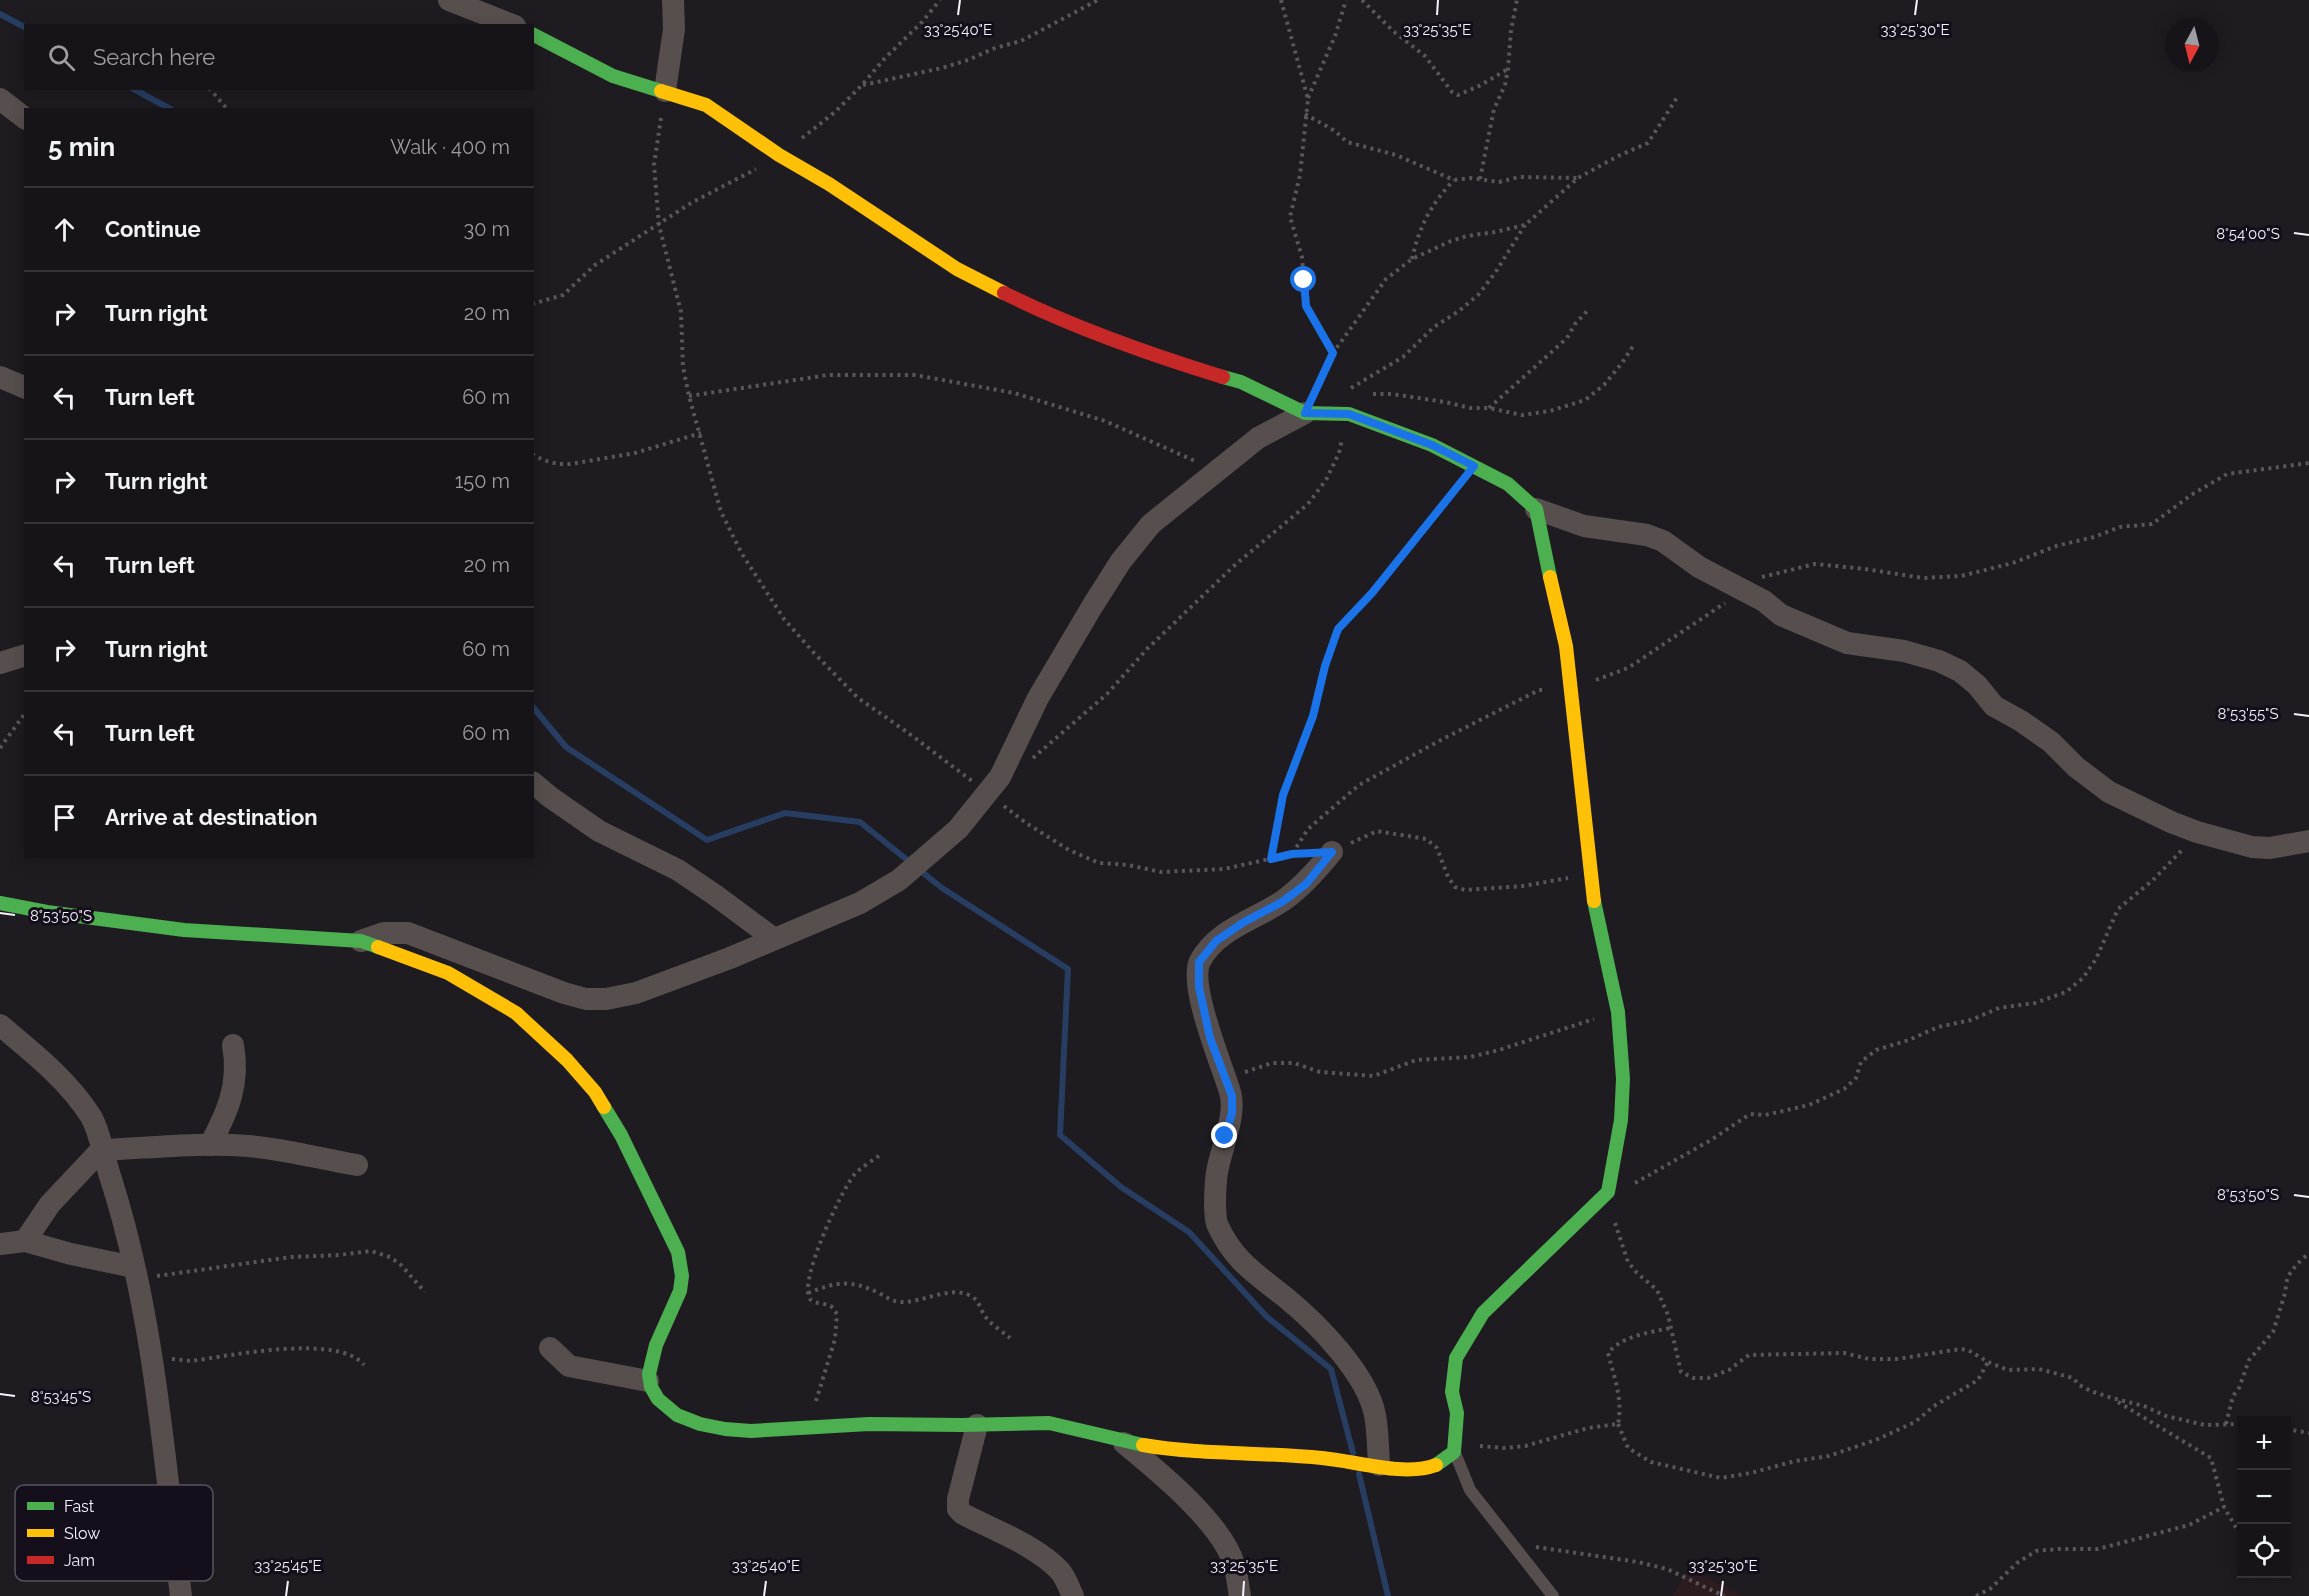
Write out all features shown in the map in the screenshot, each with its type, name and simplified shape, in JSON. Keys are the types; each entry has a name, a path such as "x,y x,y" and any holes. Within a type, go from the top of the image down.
{"street":[{"path":"449,0 510,24"},
{"path":"664,91 674,29 673,0"},
{"path":"534,35 613,76 706,105 957,269 1046,314 1162,358 1241,382 1305,413 1349,414 1432,445 1508,484 1536,509 1584,526 1647,536 1663,541 1699,567 1764,602 1781,615 1847,643 1904,651 1939,661 1960,671 1977,685 1994,706 2050,741 2076,767 2109,792 2171,822 2197,832 2252,847 2270,848 2309,841"},
{"path":"0,99 24,117"},
{"path":"0,377 24,387"},
{"path":"361,940 384,933 408,933 564,993 586,999 606,999 645,990 730,958 860,903 899,880 958,829 1000,777 1038,698 1121,561 1151,524 1258,438 1305,413"},
{"path":"0,903 47,912 184,930 361,940 448,974 516,1013 560,1052 595,1092 621,1135 667,1226 678,1252 682,1272 681,1289 675,1310 655,1349 648,1381 656,1397 670,1409 692,1420 721,1428 758,1432 855,1424 1053,1423 1123,1442 1214,1454 1321,1458 1403,1467 1431,1467 1443,1461 1455,1447 1457,1413 1452,1392 1453,1374 1456,1358 1465,1340 1484,1313 1608,1192 1621,1120 1623,1079 1618,1012 1596,917 1566,646 1536,509"},
{"path":"0,663 24,656"},
{"path":"534,784 600,831 678,870 773,938"},
{"path":"1332,852 1306,884 1282,902 1244,922 1216,941 1199,962 1199,987 1210,1038 1232,1096 1232,1113 1217,1173 1216,1223 1231,1252 1317,1327 1366,1387 1375,1415 1375,1464"},
{"path":"0,1025 71,1089 92,1117 137,1273 153,1358 168,1485"},
{"path":"210,1145 225,1117 236,1077 233,1045"},
{"path":"25,1241 50,1204 101,1150 210,1145 248,1146 280,1150 357,1166"},
{"path":"0,1244 25,1241 137,1273"},
{"path":"550,1348 569,1366 648,1381"},
{"path":"977,1425 958,1499 958,1509 963,1514 1010,1536 1060,1571 1073,1596"},
{"path":"1123,1442 1184,1495 1216,1532 1234,1562 1240,1596"},
{"path":"179,1581 181,1596"}],"lane":[{"path":"1455,1447 1470,1490 1553,1596"}],"path":[{"path":"534,303 563,295 595,265 691,203 731,183 779,154 835,112 922,22 940,0"},
{"path":"862,85 942,68 1021,41 1098,0"},
{"path":"1281,0 1308,99"},
{"path":"1333,353 1306,306 1302,257 1290,217 1300,175 1308,99 1335,36 1346,0"},
{"path":"1362,0 1393,30 1425,56 1452,92 1458,95 1479,87 1508,69"},
{"path":"1480,179 1494,109 1505,86 1516,0"},
{"path":"211,90 226,108"},
{"path":"664,91 654,165 659,225 681,312 683,367 689,396 721,512 742,554 784,619 858,698 908,732 1026,823 1069,850 1099,863 1128,865 1161,872 1224,869 1292,854 1332,852 1377,831 1426,839 1437,848 1448,877 1455,887 1465,890 1523,886 1591,873"},
{"path":"1346,391 1403,357 1434,327 1460,311 1478,295 1495,273 1525,225 1578,178 1648,143 1678,96"},
{"path":"1305,114 1335,131 1347,142 1396,154 1454,180 1480,179 1499,182 1519,177 1578,178"},
{"path":"1412,259 1418,234 1428,211 1438,196 1454,180"},
{"path":"1305,413 1333,353 1386,279 1412,259 1467,236 1525,225"},
{"path":"1488,408 1567,338 1575,324 1589,309"},
{"path":"1356,386 1372,394 1392,394 1470,408 1488,408 1532,415 1585,400 1604,385 1635,343"},
{"path":"689,396 828,375 915,375 1014,393 1105,421 1218,471"},
{"path":"1025,764 1107,694 1147,649 1236,564 1308,504 1326,480 1339,453 1349,414"},
{"path":"534,455 558,464 570,464 635,453 701,433"},
{"path":"1292,854 1308,829 1359,785 1539,690 1572,687 1628,668 1738,588 1815,564 1923,578 1961,576 2013,563 2056,546 2120,527 2152,524 2191,495 2227,474 2309,463"},
{"path":"1271,859 1283,795 1313,716 1325,666 1338,629 1372,593 1474,466"},
{"path":"0,748 24,715"},
{"path":"2197,832 2153,880 2118,909 2096,959 2083,978 2066,992 2035,1003 1999,1008 1971,1020 1938,1027 1909,1040 1876,1050 1861,1062 1856,1078 1844,1089 1809,1105 1765,1115 1750,1114 1655,1173 1636,1183 1608,1192 1618,1236 1628,1262 1637,1274 1657,1290 1668,1315 1681,1372 1693,1378 1708,1378 1729,1370 1749,1355 1844,1353 1869,1359 1897,1359 1960,1349 1968,1350 2008,1370 2039,1369 2052,1374 2064,1375 2073,1378 2079,1385 2112,1398 2144,1406 2187,1422 2205,1425 2237,1424"},
{"path":"1227,1082 1257,1067 1272,1063 1294,1063 1320,1072 1374,1076 1416,1060 1470,1057 1499,1050 1618,1012"},
{"path":"808,1428 835,1340 837,1314 831,1306 814,1302 808,1293 820,1242 830,1217 855,1174 880,1155"},
{"path":"137,1273 371,1251 390,1257 400,1264 425,1292"},
{"path":"2226,1424 2233,1396 2239,1388 2249,1360 2273,1332 2286,1290 2285,1284 2295,1266 2309,1253"},
{"path":"808,1293 836,1283 846,1283 859,1285 890,1300 900,1302 950,1293 970,1295 979,1302 985,1316 1010,1338"},
{"path":"1670,1328 1630,1338 1614,1345 1608,1353 1619,1392 1621,1410 1618,1424 1628,1448 1651,1462 1721,1478 1751,1473 1795,1461 1829,1456 1878,1439 1915,1422 1934,1406 1978,1380 1988,1362"},
{"path":"153,1358 191,1360 316,1348 343,1351 359,1358 364,1365"},
{"path":"2112,1398 2211,1458 2224,1507 2237,1531"},
{"path":"1455,1447 1525,1446 1588,1428 1618,1424"},
{"path":"2291,1430 2309,1433"},
{"path":"1976,1596 1989,1589 2016,1563 2036,1551 2098,1549 2189,1525 2224,1507"},
{"path":"1514,1545 1638,1562 1667,1569 1724,1596"}],"shaded area":[{"path":"1687,1568 1744,1596 1673,1596"}],"waterway":[{"path":"0,14 24,27"},
{"path":"136,90 168,108"},
{"path":"534,708 566,747 707,840 785,813 860,822 942,888 1068,969 1060,1135 1121,1187 1189,1232 1267,1317 1331,1369 1353,1453"},
{"path":"1359,1474 1388,1596"}],"traffic: fast":[{"path":"534,35 613,76 661,91"},
{"path":"1223,377 1241,382 1305,413 1349,414 1432,445 1508,484 1536,509 1550,577"},
{"path":"1436,1465 1454,1452 1457,1413 1452,1392 1456,1358 1483,1313 1608,1192 1621,1120 1623,1079 1618,1012 1594,901"},
{"path":"0,903 47,912 184,930 361,941 378,947"},
{"path":"604,1107 621,1135 678,1252 682,1276 680,1291 656,1345 649,1374 651,1387 658,1399 677,1415 700,1424 751,1431 869,1424 1049,1423 1143,1445"}],"traffic: slow":[{"path":"661,91 706,105 779,155 829,184 957,269 1004,293"},
{"path":"1550,577 1566,646 1594,901"},
{"path":"378,947 448,973 516,1013 567,1060 595,1092 604,1107"},
{"path":"1143,1445 1322,1458 1395,1469 1436,1465"}],"traffic: jam":[{"path":"1004,293 1112,340 1223,377"}],"route":[{"path":"1225,1136 1232,1113 1232,1096 1210,1038 1199,987 1199,962 1216,941 1244,922 1282,902 1306,884 1332,852 1292,854 1271,859 1283,795 1313,716 1325,666 1338,629 1372,593 1474,466 1432,445 1349,414 1305,413 1333,353 1306,306 1304,280"}]}
